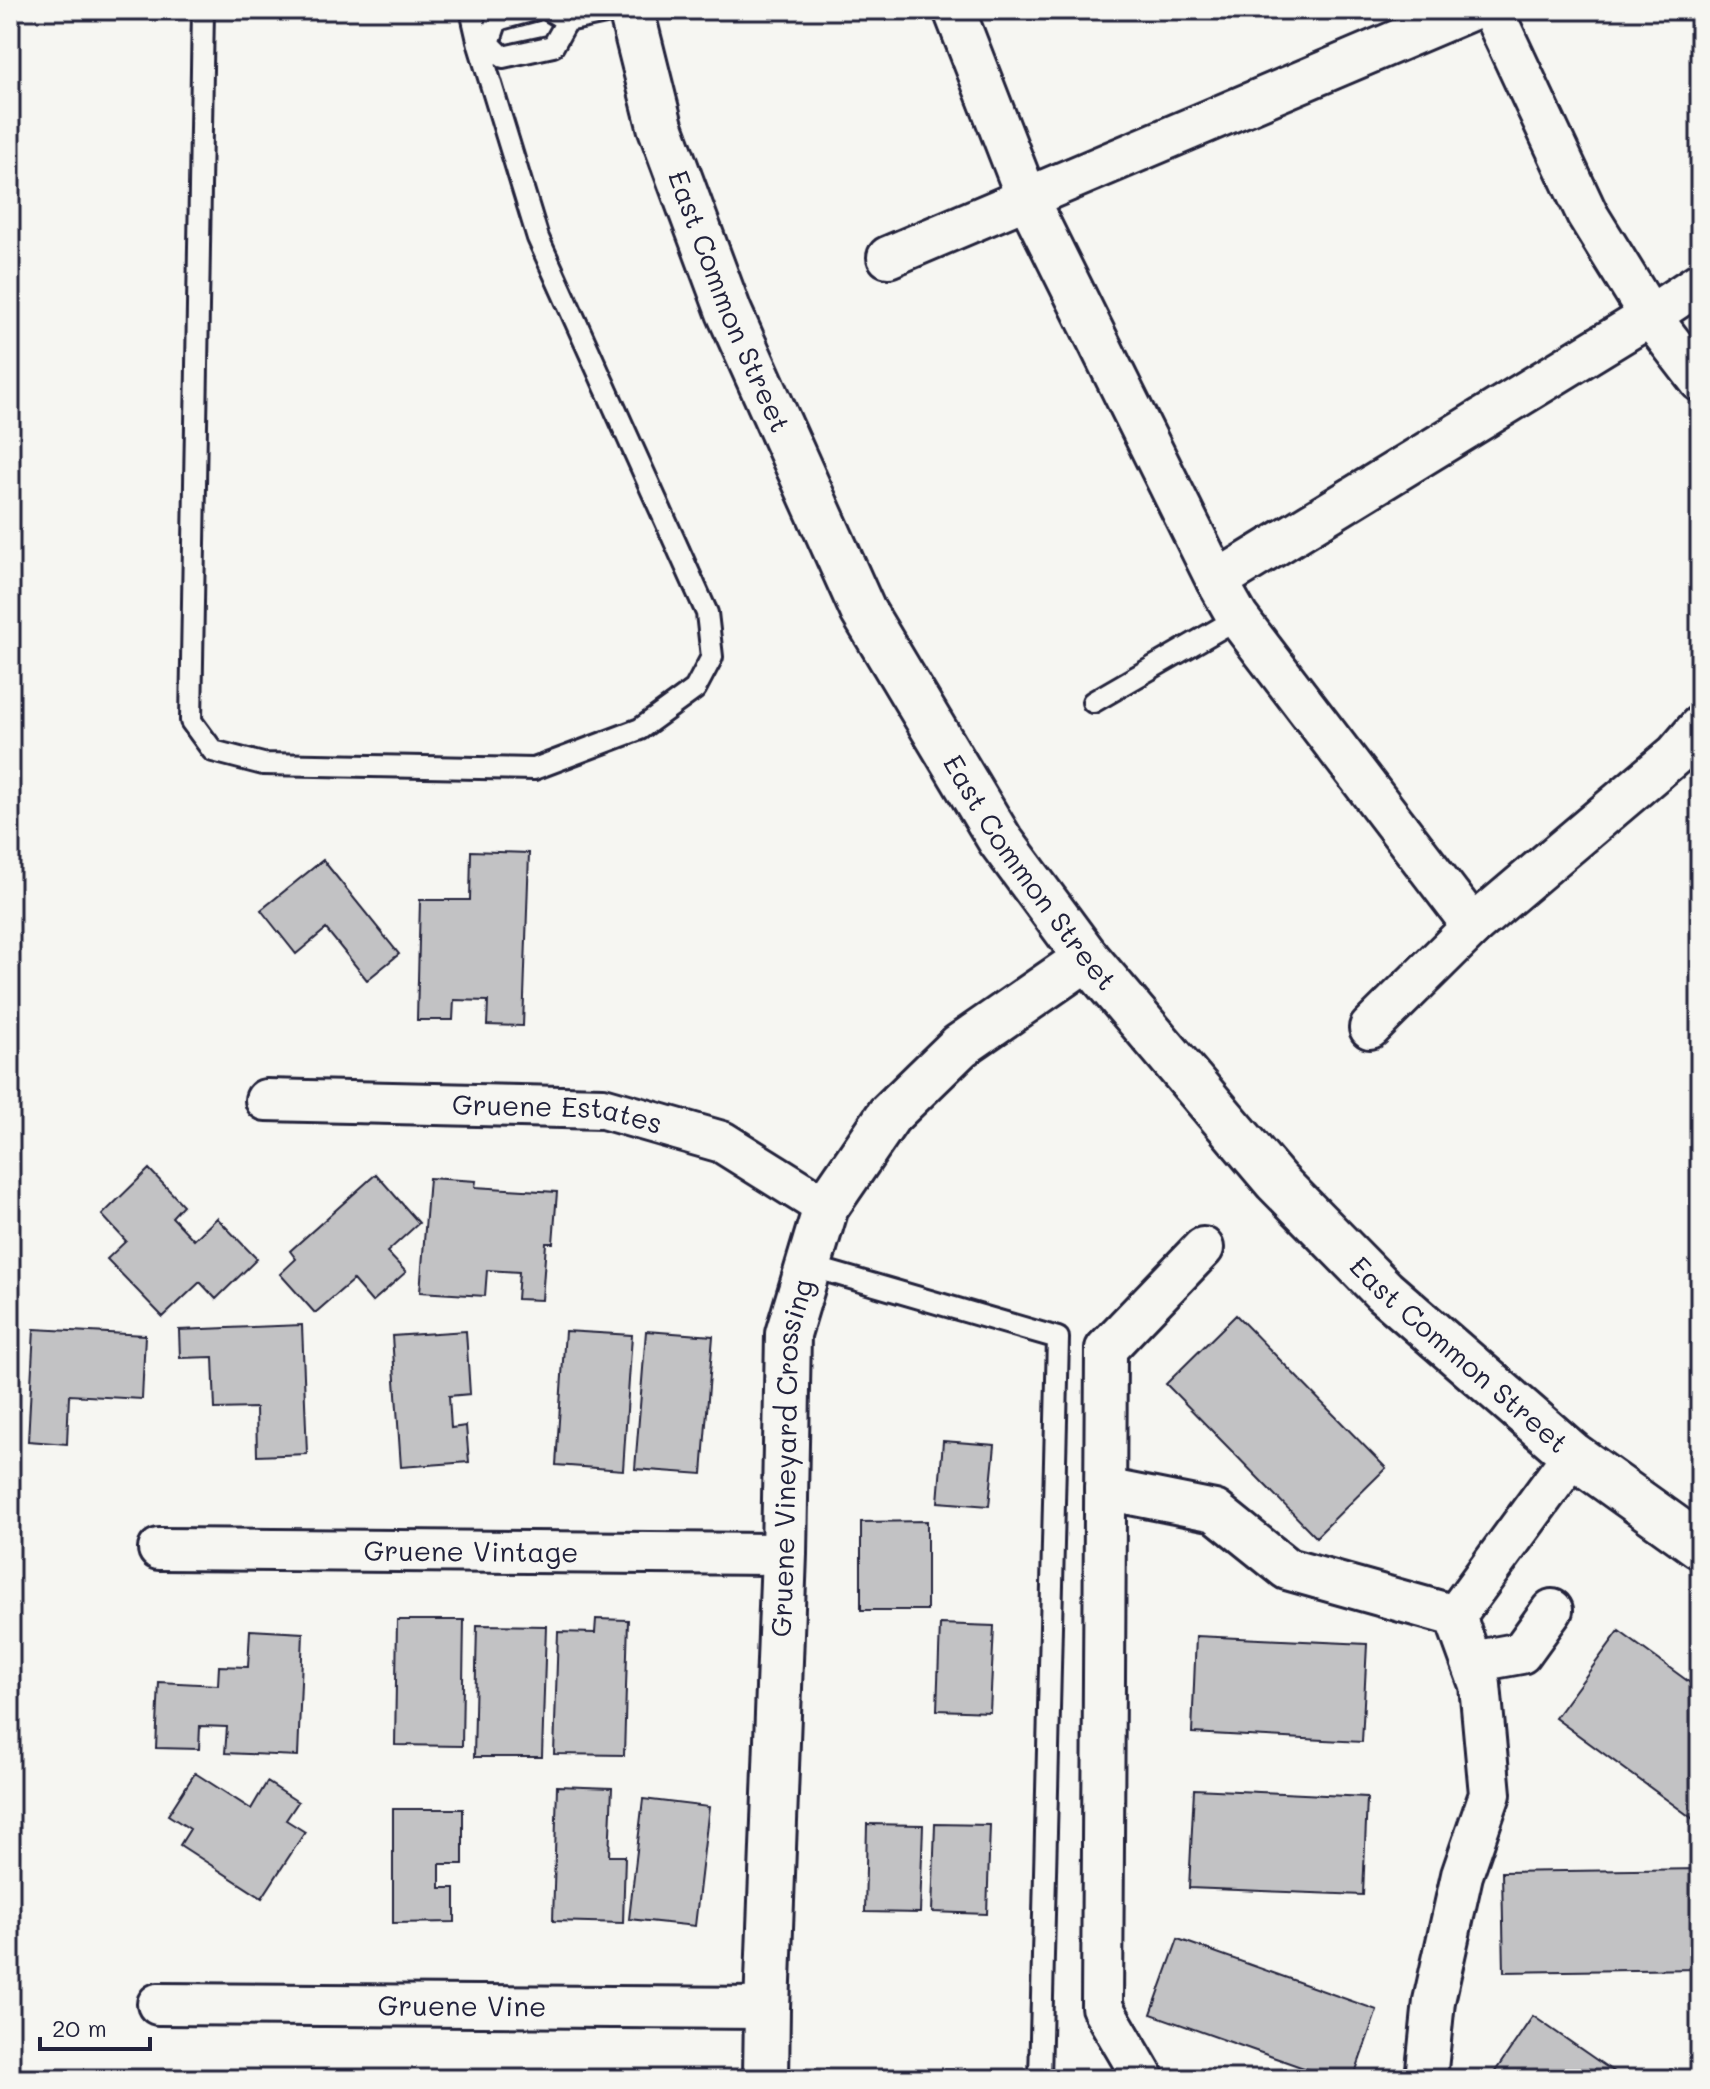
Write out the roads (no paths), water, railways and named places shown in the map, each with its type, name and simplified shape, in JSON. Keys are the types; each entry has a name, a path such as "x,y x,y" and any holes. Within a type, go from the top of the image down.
{"main road":[{"name":"East Common Street","path":"631,10 660,126 729,312 863,611 1000,840 1087,958 1276,1181 1384,1291 1573,1455 1700,1546"},
{"name":"Gruene Vineyard Crossing","path":"766,2079 784,1554 788,1334 826,1207 889,1115 960,1046 1087,958"}],"street":[{"path":"954,10 1027,198 1217,581 1238,618 1473,926"},
{"path":"888,257 1470,10"},
{"path":"1492,10 1587,214 1650,316 1700,381"},
{"path":"1217,581 1700,283"},
{"path":"1370,1028 1473,926 1676,754 1700,726"},
{"name":"Gruene Estates","path":"266,1100 603,1108 722,1142 826,1207"},
{"path":"1144,2079 1102,2007 1106,1349 1203,1248"},
{"path":"1455,1616 1573,1455"},
{"path":"1105,1489 1215,1511 1287,1569 1455,1616"},
{"name":"Gruene Vintage","path":"159,1549 784,1554"},
{"path":"1472,1662 1521,1653 1552,1610"},
{"path":"1426,2079 1434,2001 1459,1889 1490,1794 1480,1685 1455,1616"},
{"name":"Gruene Vine","path":"158,2004 767,2008"}],"lane":[{"path":"203,10 191,721 213,751 263,764 534,769 640,729 695,689 712,657 707,613 538,238 484,44 471,10"},
{"path":"484,44 497,20 534,10"},
{"path":"484,44 503,57 553,46 558,16 620,10"},
{"path":"1093,702 1238,618"},
{"path":"809,1266 1058,1338 1040,2079"}]}
